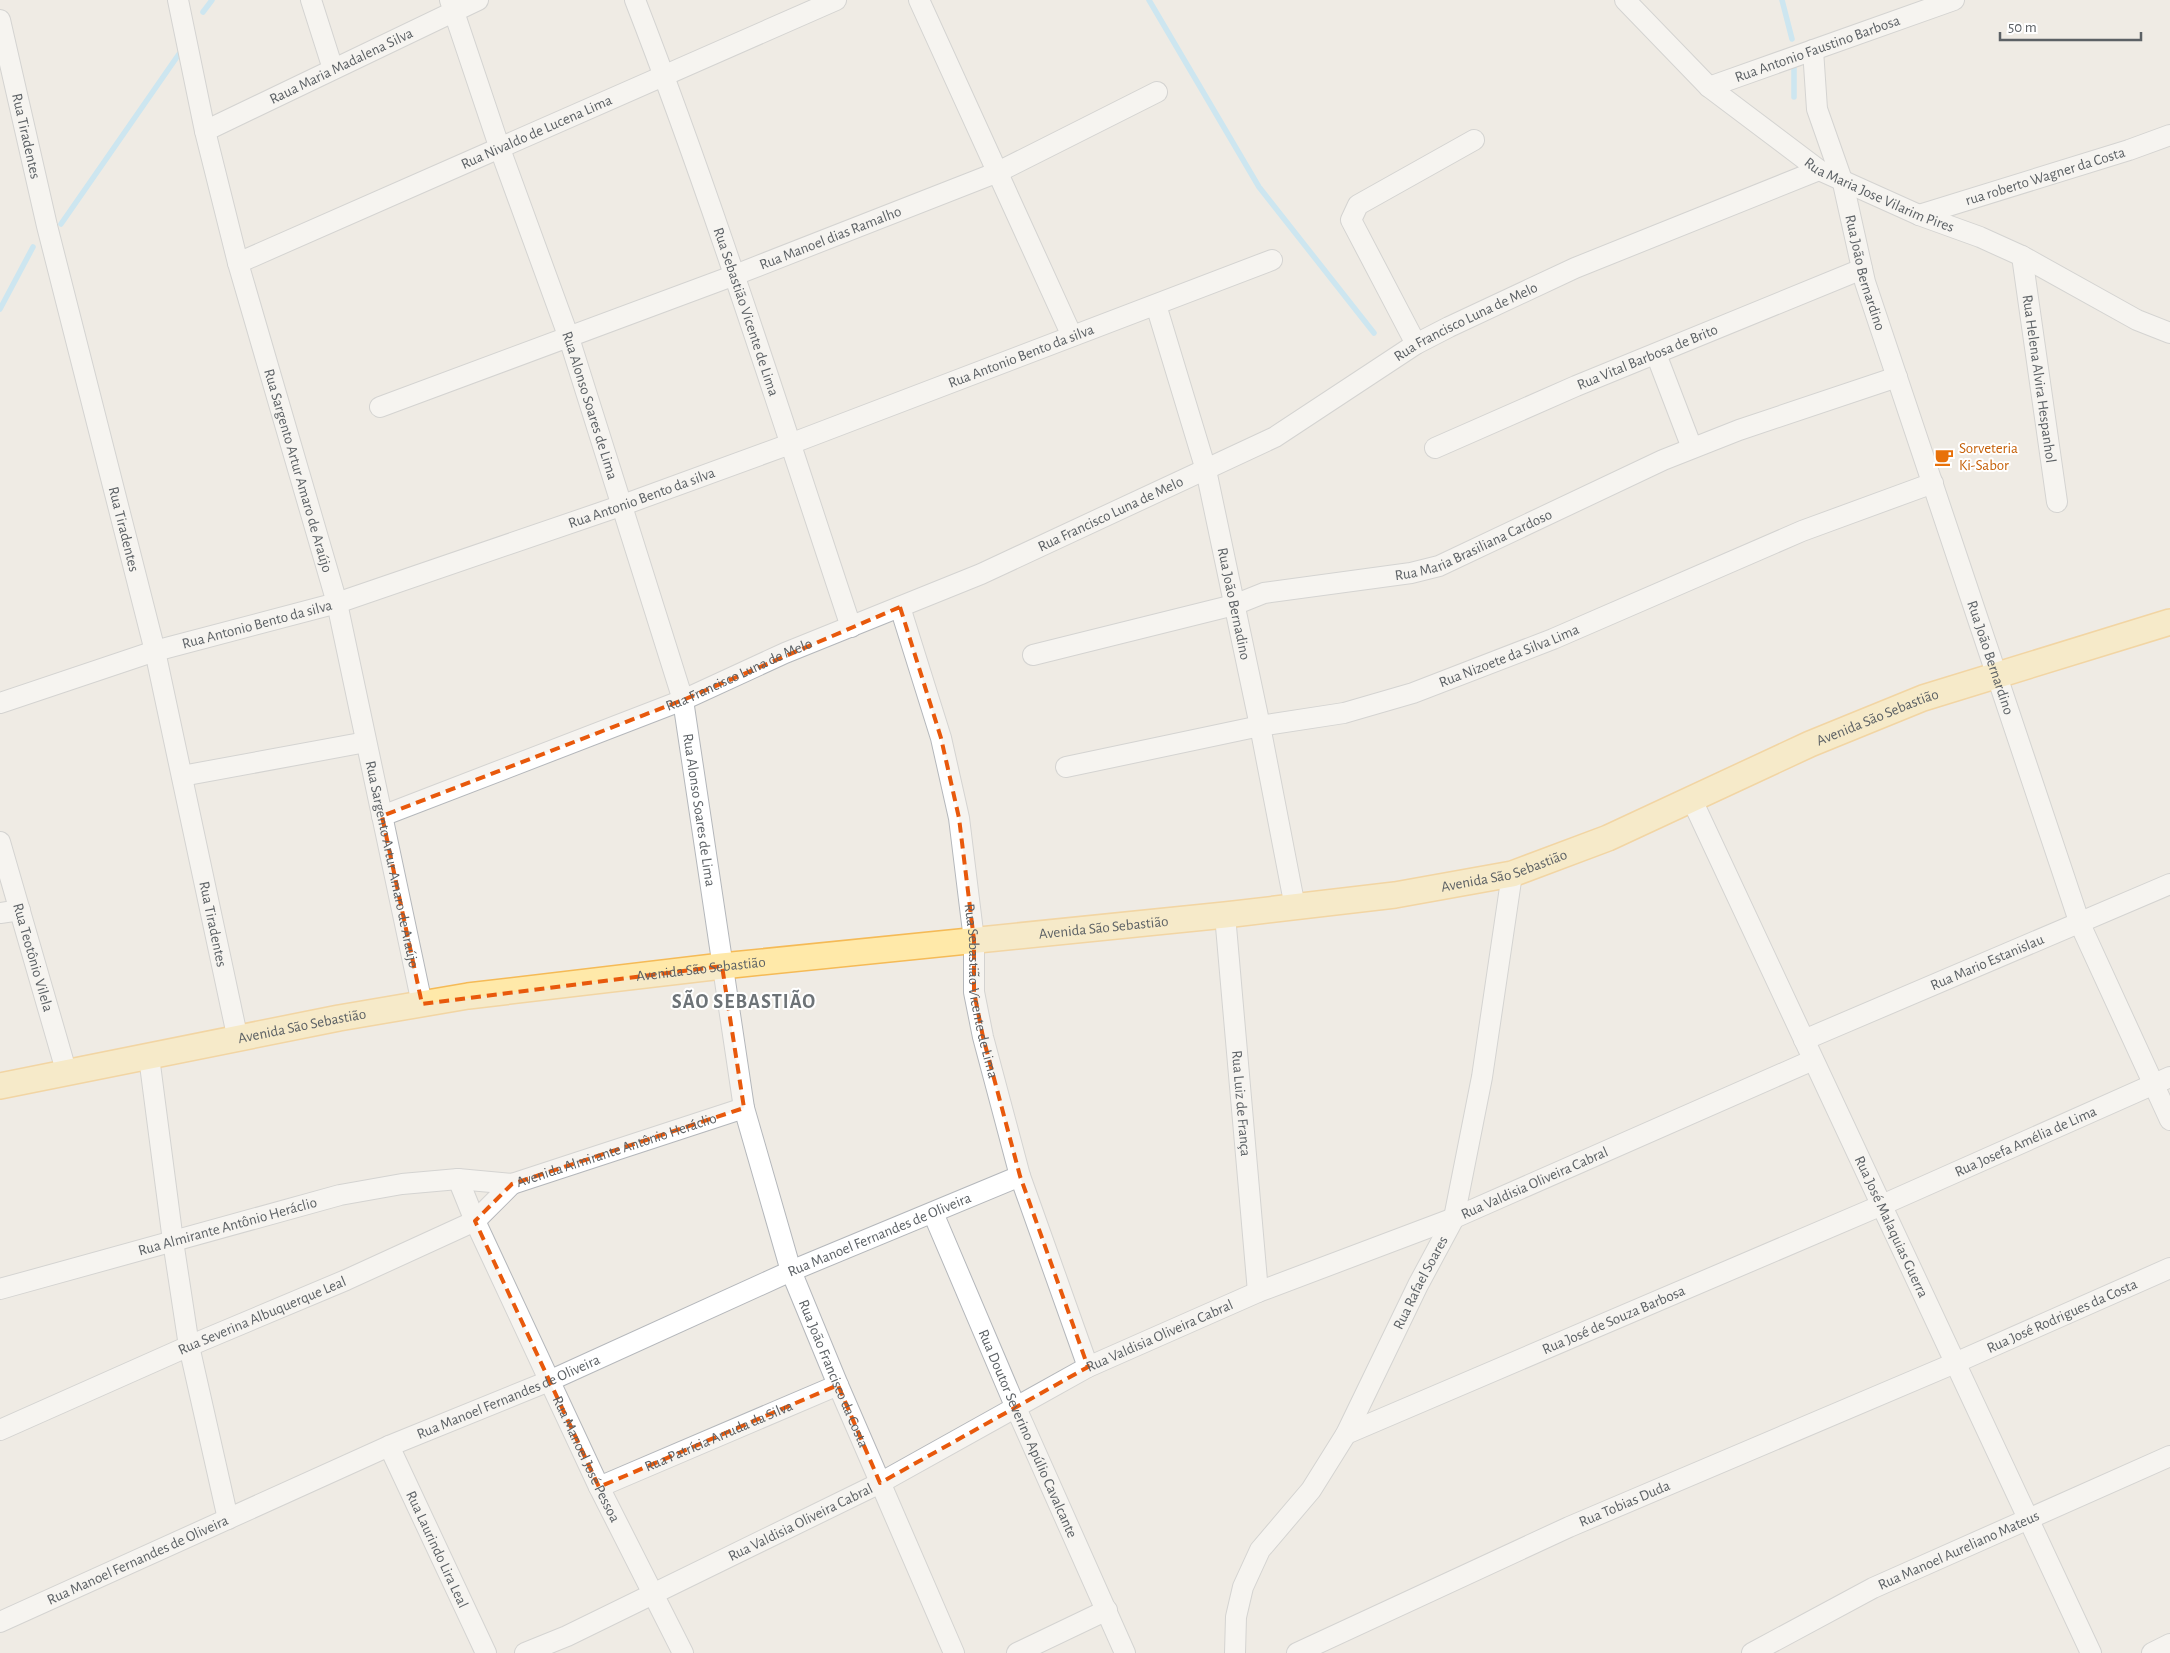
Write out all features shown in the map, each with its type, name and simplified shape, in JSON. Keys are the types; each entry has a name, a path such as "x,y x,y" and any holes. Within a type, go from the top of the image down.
{"main road":[{"name":"Avenida São Sebastião","path":"0,1086 422,1004 478,995 722,966 1226,916 1431,890 1512,874 1608,838 1827,737 1923,698 2170,622"}],"street":[{"name":"Rua Sargento Artur Amaro de Araújo","path":"178,0 205,131 238,264 337,603 422,1004"},
{"path":"311,0 333,69"},
{"name":"Raua Maria Madalena Silva","path":"205,131 333,69 452,5 478,0"},
{"name":"Rua Sebastião Vicente de Lima","path":"635,0 664,74 735,276 851,626"},
{"name":"Rua Nivaldo de Lucena Lima","path":"238,264 500,149 664,74 836,0"},
{"path":"919,0 1072,336"},
{"name":"Rua Maria Jose Vilarim Pires","path":"1625,0 1709,87 1819,170 1843,183 1919,215 1980,237 2022,256 2130,316 2170,333"},
{"name":"Rua Antonio Faustino Barbosa","path":"1709,87 1954,0"},
{"name":"Rua Alonso Soares de Lima","path":"452,5 500,149 568,338 623,504 683,700 722,966"},
{"name":"Rua Tiradentes","path":"0,20 47,226 155,651 238,1040"},
{"name":"Rua João Bernardino","path":"1813,50 1817,108 1843,183 1862,269 1897,377 2080,924 2162,1080 2170,1120"},
{"name":"Rua Manoel dias Ramalho","path":"380,407 735,276 998,172 1157,92"},
{"name":"rua roberto Wagner da Costa","path":"1919,215 2129,150 2170,135"},
{"path":"1416,344 1351,220 1358,205 1474,140"},
{"name":"Rua Francisco Luna de Melo","path":"382,816 683,700 785,653 981,574 1275,437 1416,344 1575,268 1819,170"},
{"name":"Rua Helena Alvira Hespanhol","path":"2022,256 2057,502"},
{"name":"Rua Antonio Bento da silva","path":"0,703 155,651 337,603 623,504 790,444 1272,260"},
{"name":"Rua Vital Barbosa de Brito","path":"1435,448 1862,269"},
{"name":"Rua João Bernadino","path":"1156,305 1206,470 1260,726 1295,907"},
{"path":"1656,354 1692,448"},
{"name":"Rua Maria Brasiliana Cardoso","path":"1033,655 1234,605 1264,592 1395,575 1439,566 1692,448 1739,430 1897,377"},
{"name":"Rua Nizoete da Silva Lima","path":"1066,767 1260,726 1344,713 1413,693 1553,639 1802,531 1933,483"},
{"name":"Rua Sebastião Vicente de Lima","path":"900,607 941,738 959,818 974,940 974,992 983,1037 1020,1176 1088,1367"},
{"path":"182,776 366,742"},
{"name":"Rua José Malaquias Guerra","path":"1692,800 2091,1653"},
{"name":"Rua Teotônio Vilela","path":"0,842 10,911 66,1074"},
{"name":"Rua Rafael Soares","path":"1235,1653 1236,1617 1243,1587 1260,1550 1311,1490 1346,1434 1418,1285 1454,1218 1482,1077 1512,874"},
{"name":"Rua Mario Estanislau","path":"1804,1040 2080,924 2170,884"},
{"name":"Rua Luiz de França","path":"1226,916 1258,1292"},
{"name":"Rua João Francisco da Costa","path":"722,966 744,1108 791,1271 838,1385 954,1653"},
{"path":"149,1057 172,1241 189,1346 228,1519"},
{"name":"Rua Valdisia Oliveira Cabral","path":"526,1653 880,1483 1088,1367 1258,1292 1454,1218 1814,1060"},
{"name":"Rua Josefa Amélia de Lima","path":"1882,1205 2162,1080"},
{"name":"Avenida Almirante Antônio Heráclio","path":"458,1179 512,1184 744,1108"},
{"name":"Rua Manoel Fernandes de Oliveira","path":"0,1622 389,1446 549,1381 791,1271 1020,1176"},
{"name":"Rua Almirante Antônio Heráclio","path":"0,1289 340,1195 402,1184 458,1179"},
{"name":"Rua Manoel José Pessoa","path":"458,1179 475,1221 599,1487 684,1653"},
{"name":"Rua Severina Albuquerque Leal","path":"0,1430 189,1346 328,1288 475,1221 512,1184"},
{"name":"Rua José de Souza Barbosa","path":"1346,1434 1882,1205"},
{"name":"Rua Doutor Severino Apúlio Cavalcante","path":"933,1213 1016,1408 1108,1610 1125,1653"},
{"name":"Rua José Rodrigues da Costa","path":"1955,1363 2170,1268"},
{"name":"Rua Tobias Duda","path":"1297,1653 1569,1527 1955,1363"},
{"name":"Rua Patrícia Arruda da Silva","path":"599,1487 838,1385"},
{"name":"Rua Laurindo Lira Leal","path":"389,1446 486,1653"},
{"name":"Rua Manoel Aureliano Mateus","path":"1752,1653 1873,1588 2170,1456"},
{"path":"1017,1653 1108,1610"},
{"path":"2152,1653 2170,1644"}],"highlighted area":[{"path":"900,607 941,738 959,818 974,940 974,992 983,1037 1020,1176 1088,1367 880,1483 838,1385 599,1487 475,1221 512,1184 744,1108 722,966 422,1004 382,816 683,700"}],"waterway":[{"path":"203,12 212,0"},
{"path":"1149,0 1259,187 1374,333"},
{"path":"1782,0 1792,39"},
{"path":"61,224 179,54"},
{"path":"1794,62 1794,97"},
{"path":"0,309 33,247"}],"place":[{"name":"Sorveteria Ki-Sabor","path":"1944,457"}],"district":[{"name":"SÃO SEBASTIÃO","path":"744,1001"}]}
